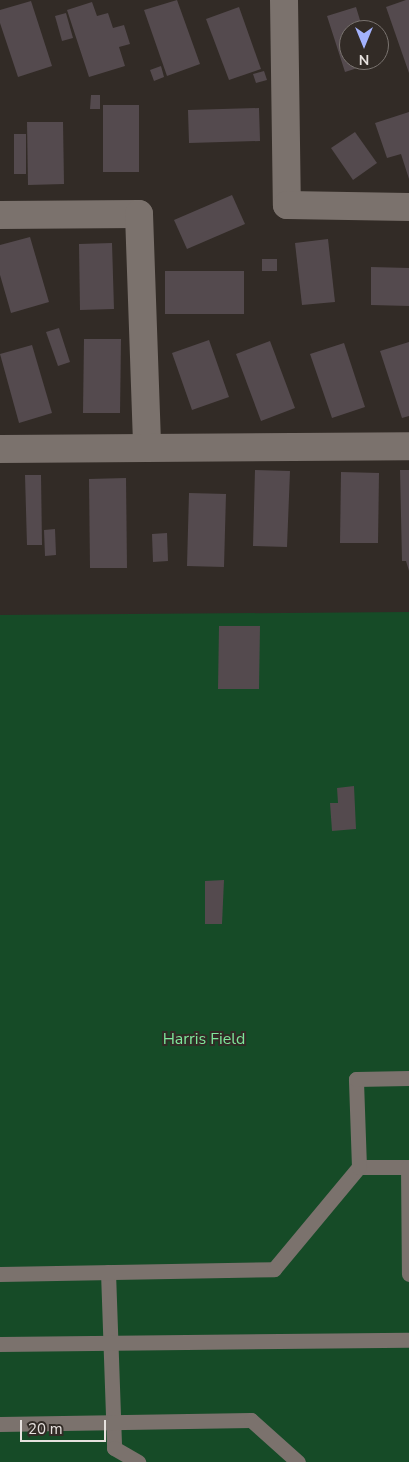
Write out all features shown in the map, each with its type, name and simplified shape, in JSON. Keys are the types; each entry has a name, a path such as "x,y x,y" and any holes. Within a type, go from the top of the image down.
{"street":[{"path":"284,0 287,205 409,207"},
{"path":"0,215 139,214 148,447"},
{"path":"0,449 409,446"}],"lane":[{"path":"0,1274 274,1269 359,1167 356,1079 409,1078"},
{"path":"359,1167 408,1167 409,1274"},
{"path":"108,1272 114,1448 138,1462"},
{"path":"0,1344 409,1340"},
{"path":"0,1424 251,1420 298,1462"}],"green space":[{"name":"Harris Field","path":"409,612 409,1462 0,1462 0,615"}],"building":[{"path":"177,0 200,64 167,76 144,10"},
{"path":"409,0 409,73 386,7"},
{"path":"31,1 52,66 18,77 0,23 0,10"},
{"path":"92,2 97,16 108,13 113,28 124,25 130,44 119,47 125,66 89,77 67,10"},
{"path":"239,7 261,69 229,80 206,19"},
{"path":"356,7 360,20 339,20 339,53 327,16"},
{"path":"66,13 73,38 62,41 55,16"},
{"path":"161,66 164,77 154,81 150,70"},
{"path":"264,71 267,80 256,83 253,74"},
{"path":"91,95 100,95 100,109 90,109"},
{"path":"103,105 139,105 139,172 103,172"},
{"path":"259,108 260,141 189,143 188,110"},
{"path":"409,112 409,179 401,154 387,158 375,123"},
{"path":"27,122 63,122 64,184 28,185"},
{"path":"355,132 377,163 353,180 331,148"},
{"path":"14,134 26,134 26,174 14,174"},
{"path":"232,195 245,224 187,249 174,220"},
{"path":"30,237 49,302 11,313 0,275 0,245"},
{"path":"328,239 335,302 302,305 295,243"},
{"path":"112,243 114,309 80,310 79,244"},
{"path":"262,259 277,259 277,271 262,271"},
{"path":"371,267 409,268 409,306 371,305"},
{"path":"165,271 244,271 244,314 165,314"},
{"path":"59,328 70,362 58,366 46,332"},
{"path":"84,339 121,339 120,413 83,413"},
{"path":"209,340 229,397 192,410 172,353"},
{"path":"270,341 295,408 261,421 236,354"},
{"path":"409,342 409,416 402,418 380,351"},
{"path":"344,343 365,407 332,418 310,354"},
{"path":"32,345 52,413 19,423 0,354"},
{"path":"255,470 290,471 287,547 253,546"},
{"path":"400,470 409,470 409,571 406,561 402,561"},
{"path":"341,472 379,473 378,543 340,543"},
{"path":"25,475 41,475 42,545 27,545"},
{"path":"126,478 127,568 90,568 89,479"},
{"path":"189,493 226,494 224,567 187,566"},
{"path":"55,529 56,555 45,556 44,530"},
{"path":"167,533 168,561 153,562 152,534"},
{"path":"219,626 260,626 259,689 218,689"},
{"path":"354,786 356,829 332,831 330,803 338,803 337,788"},
{"path":"224,880 222,924 205,924 205,881"}]}
